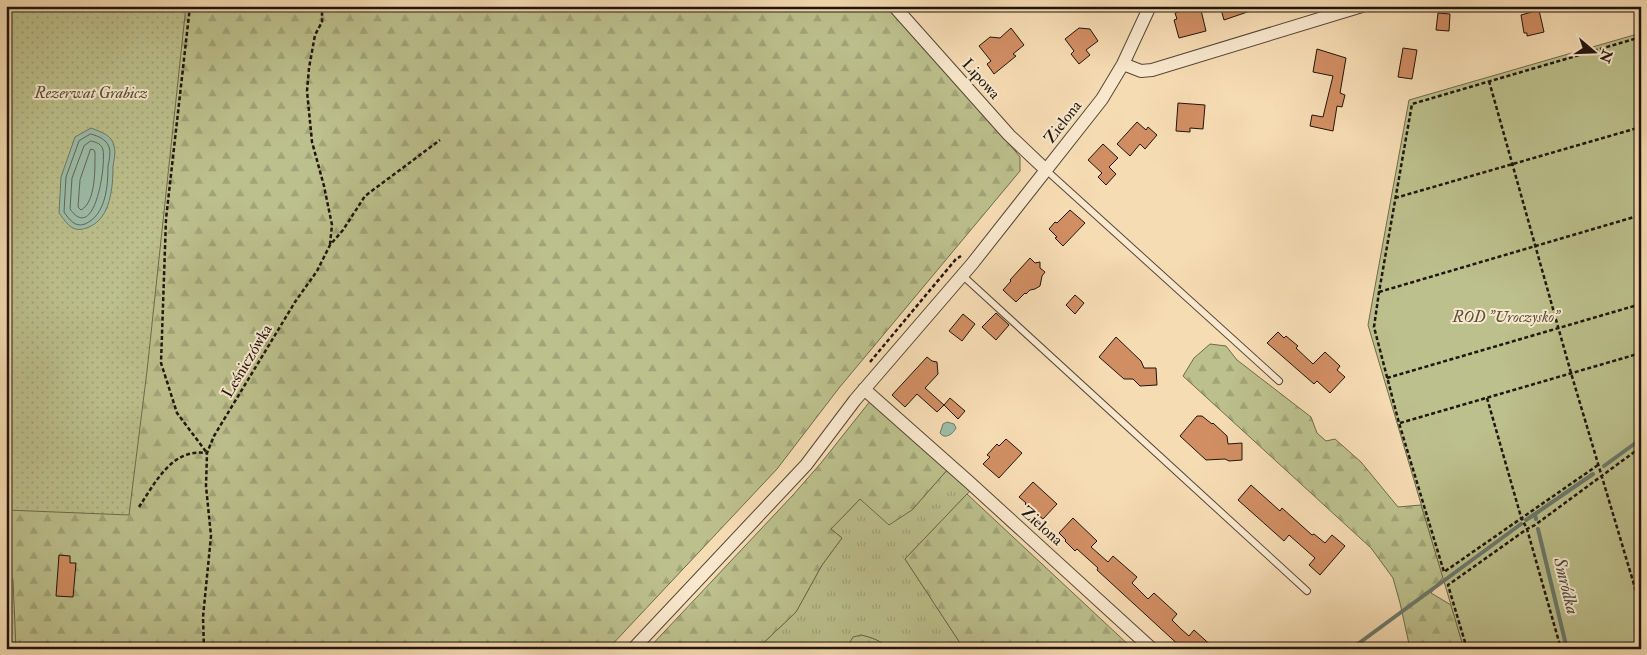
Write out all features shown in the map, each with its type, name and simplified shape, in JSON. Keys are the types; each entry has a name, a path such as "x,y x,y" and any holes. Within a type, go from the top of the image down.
{"street":[{"name":"Lipowa","path":"894,6 1009,135 1046,170"},
{"name":"Zielona","path":"633,649 806,465 864,390 962,275 1102,99 1123,64 1150,6"},
{"path":"1123,64 1141,71 1152,70 1362,6"},
{"name":"Zielona","path":"864,390 969,482 1152,649"}],"lane":[{"path":"1046,170 1279,381"},
{"path":"962,275 1307,592"}],"path":[{"path":"190,6 166,219 161,363 177,413 207,453"},
{"path":"319,6 322,12 322,22 315,35 307,91 312,142 332,225 330,245"},
{"path":"1598,465 1444,572 1399,423 1374,327 1412,104 1641,37"},
{"path":"1489,82 1571,374 1641,608"},
{"path":"1395,198 1641,127"},
{"name":"Leśniczówka","path":"204,649 203,617 211,536 206,486 207,453 214,436 295,302 317,271 330,245 344,230 365,196 440,140"},
{"path":"1379,292 1641,215"},
{"path":"1387,378 1641,304"},
{"path":"1399,423 1641,353"},
{"path":"1487,398 1561,649"},
{"path":"1467,649 1448,585 1641,448"},
{"path":"138,507 170,463 184,455 196,452 207,453"}],"green space":[{"path":"6,6 896,6 1020,157 1020,171 839,388 777,469 608,649 6,649 6,510 19,447 6,379"},
{"name":"Rezerwat Grabicz","path":"6,6 186,6 147,371 129,515 6,510"},
{"name":"ROD \"Uroczysko\"","path":"1641,33 1641,649 1464,649 1368,325 1409,100"},
{"path":"1210,344 1226,346 1237,360 1311,417 1317,433 1326,441 1335,439 1361,462 1398,507 1421,505 1443,577 1431,593 1451,605 1464,649 1404,649 1409,644 1393,578 1371,548 1183,376 1194,358"},
{"path":"871,400 948,469 912,510 889,525 860,499 831,529 842,538 822,565 796,612 757,649 648,649 793,495"},
{"path":"948,469 971,490 905,559 964,649 888,649 879,641 861,635 846,649 757,649 796,612 822,565 842,538 831,529 860,499 912,510"},
{"path":"967,494 1133,649 964,649 905,559"},
{"path":"6,568 13,580 16,649 6,649"},
{"path":"861,635 879,641 888,649 846,649 853,637"}],"water":[{"path":"91,128 106,134 113,142 115,148 111,192 106,209 96,223 83,229 75,229 68,225 59,213 61,177 75,137"},
{"path":"947,422 954,424 956,428 951,434 944,436 940,433 943,424"}],"building":[{"path":"1200,6 1206,31 1179,38 1174,20 1177,19 1175,13"},
{"path":"1220,6 1256,6 1256,9 1224,20"},
{"path":"1539,10 1544,32 1527,36 1527,33 1524,33 1521,15"},
{"path":"1438,13 1450,14 1449,31 1436,30"},
{"path":"1011,28 1024,45 1013,54 1016,56 994,74 987,64 991,61 979,46 990,37 1000,38"},
{"path":"1079,28 1090,29 1098,41 1086,50 1090,55 1079,64 1071,54 1074,51 1065,39"},
{"path":"1403,48 1417,50 1412,79 1398,77"},
{"path":"1317,49 1346,58 1340,93 1345,95 1342,107 1337,106 1333,131 1310,126 1312,115 1323,117 1333,76 1313,72"},
{"path":"1178,103 1205,105 1203,129 1190,128 1190,132 1176,131"},
{"path":"1137,122 1146,130 1148,127 1157,135 1145,149 1140,144 1130,156 1117,144"},
{"path":"1103,144 1118,158 1109,167 1116,174 1106,185 1098,177 1102,173 1088,160"},
{"path":"1070,210 1085,223 1063,246 1049,229"},
{"path":"1030,258 1035,263 1040,262 1040,268 1045,272 1040,286 1025,293 1016,302 1003,290"},
{"path":"1075,295 1084,303 1075,314 1066,305"},
{"path":"996,313 1009,325 996,340 982,327"},
{"path":"963,314 975,324 962,341 949,331"},
{"path":"1278,332 1298,346 1296,348 1313,364 1325,352 1340,366 1337,370 1345,377 1330,393 1317,381 1314,384 1267,343"},
{"path":"1116,337 1141,361 1144,368 1156,368 1157,385 1140,386 1133,379 1124,379 1099,357"},
{"path":"927,357 937,362 938,374 925,388 944,405 937,412 917,394 905,407 892,395"},
{"path":"950,398 965,411 958,419 944,405"},
{"path":"1197,416 1202,416 1213,423 1227,436 1228,444 1242,443 1242,460 1206,460 1180,436"},
{"path":"1006,439 1022,453 999,478 983,464 990,457 987,455 997,444 999,446"},
{"path":"1033,482 1057,504 1043,519 1019,497"},
{"path":"1251,485 1280,511 1282,508 1312,535 1314,534 1325,543 1332,535 1345,546 1320,575 1309,565 1315,558 1289,535 1284,541 1238,500"},
{"path":"1073,518 1097,541 1091,547 1108,562 1113,556 1137,577 1132,583 1148,599 1154,593 1177,614 1172,620 1181,629 1189,636 1194,630 1215,649 1183,649 1097,570 1098,568 1077,549 1075,551 1059,533"},
{"path":"59,555 70,556 70,563 76,563 73,597 56,596"}],"waterway":[{"name":"Smródka","path":"1604,466 1641,439"},
{"name":"Smródka","path":"1536,519 1535,514 1593,474"},
{"path":"1526,520 1535,514"},
{"path":"1351,649 1521,524"},
{"name":"Smródka","path":"1538,529 1567,649"}]}
